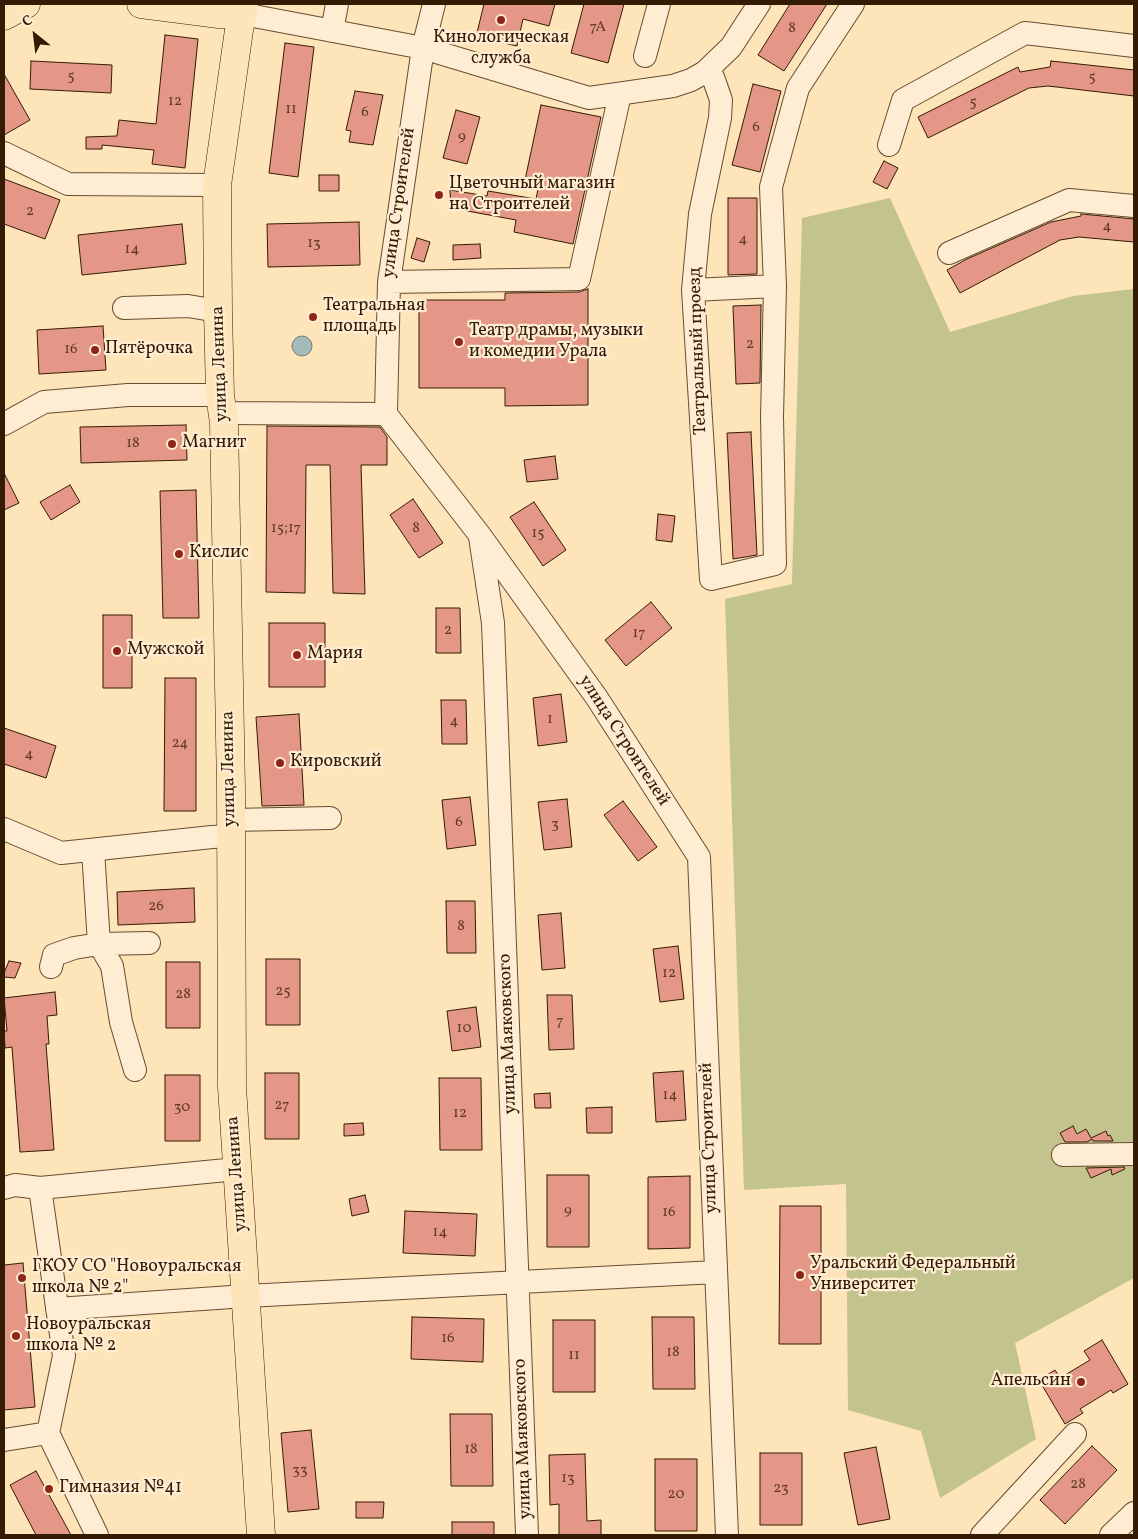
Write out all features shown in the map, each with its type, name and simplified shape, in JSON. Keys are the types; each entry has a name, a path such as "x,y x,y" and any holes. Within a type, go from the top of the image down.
{"main road":[{"path":"141,4 219,14 244,9"},
{"name":"улица Ленина","path":"244,9 239,30 217,185 218,311 222,404 231,828 232,1087 262,1535"}],"street":[{"path":"332,30 337,4"},
{"name":"улица Строителей","path":"434,4 423,48 388,282 386,414 479,534 597,698 699,857 726,1535"},
{"path":"645,56 658,4"},
{"path":"244,9 332,30 423,48 589,98 673,86 691,80 706,72 731,47 759,4"},
{"path":"693,290 775,286 771,187 795,97 798,88 853,4"},
{"path":"889,144 903,100 1025,33 1134,46"},
{"name":"Театральный проезд","path":"706,72 713,77 721,100 720,118 700,214 693,290 711,578 775,564 772,418 775,286"},
{"path":"388,282 579,279 620,94"},
{"path":"4,153 68,184 217,185"},
{"path":"949,253 1069,200 1134,206"},
{"path":"124,308 188,306 218,311"},
{"path":"4,424 44,402 128,395 222,404 386,414"},
{"name":"улица Маяковского","path":"479,534 493,623 527,1535"},
{"path":"4,829 61,853 92,850 231,828 330,818"},
{"path":"92,850 99,944 112,966 121,1022 135,1070"},
{"path":"51,967 54,955 74,948 99,944 149,943"},
{"path":"1063,1155 1134,1154"},
{"path":"4,1188 15,1185 40,1188 237,1169"},
{"path":"40,1188 64,1356 48,1432 97,1535"},
{"path":"57,1309 246,1296 716,1272"},
{"path":"4,1440 48,1432"},
{"path":"982,1535 1075,1434"},
{"path":"1110,1535 1134,1514"}],"green space":[{"path":"890,198 950,332 1073,296 1134,289 1134,1278 1015,1343 1036,1439 940,1498 921,1431 848,1410 846,1184 744,1190 725,599 792,584 802,218"}],"shaded area":[{"path":"302,336 309,339 312,346 309,353 302,356 295,353 292,346 295,339"}],"building":[{"name":"Кинологическая служба","path":"484,4 555,4 549,26 523,19 517,46 476,37"},
{"path":"584,4 624,4 608,63 571,53"},
{"path":"790,4 827,4 784,71 758,55"},
{"path":"165,35 198,39 185,168 152,164 154,150 102,145 102,149 86,149 86,137 117,136 119,120 156,124"},
{"path":"285,43 314,47 298,177 269,173"},
{"path":"31,61 112,65 111,93 30,89"},
{"path":"1051,61 1134,70 1134,96 1048,86 1029,88 928,138 918,117 1018,67 1020,72 1050,67"},
{"path":"4,74 30,120 4,135"},
{"path":"753,84 781,91 760,172 732,165"},
{"path":"355,91 383,95 373,145 349,142 351,131 346,130"},
{"path":"541,105 601,117 573,244 514,232 516,220 451,208 450,190 487,196 488,191 536,199 539,184 525,180"},
{"path":"456,110 480,117 467,164 443,158"},
{"path":"884,161 898,168 887,189 873,182"},
{"path":"319,175 339,175 339,191 319,191"},
{"path":"4,179 60,200 45,239 4,224"},
{"path":"728,198 757,198 757,274 728,275"},
{"path":"1081,214 1134,219 1134,242 1079,237 1060,240 960,293 947,270 967,259 1051,222 1081,216"},
{"path":"359,222 360,265 268,267 267,224"},
{"path":"182,224 186,264 82,275 78,235"},
{"path":"417,238 430,242 424,262 411,258"},
{"path":"480,244 481,258 453,260 453,245"},
{"path":"588,289 588,405 505,406 505,388 419,388 419,300 505,300 505,293 579,292"},
{"path":"761,305 760,383 736,384 733,306"},
{"path":"103,326 106,370 39,374 37,330"},
{"path":"186,425 187,460 81,463 80,427"},
{"path":"267,426 380,427 387,437 387,465 361,465 365,594 333,593 330,465 306,465 305,593 266,592"},
{"path":"751,432 757,555 733,559 727,433"},
{"path":"555,456 558,479 527,482 524,460"},
{"path":"4,473 19,503 4,510"},
{"path":"70,485 80,502 51,520 40,502"},
{"name":"Кислис","path":"196,490 199,618 163,618 160,491"},
{"path":"413,499 443,543 419,558 390,515"},
{"path":"534,502 566,550 543,566 510,517"},
{"path":"658,514 675,516 672,542 656,540"},
{"path":"651,602 672,628 626,666 605,640"},
{"path":"436,608 460,608 461,653 436,653"},
{"name":"Мужской","path":"103,615 132,615 132,688 103,688"},
{"name":"Мария","path":"269,623 325,623 325,687 269,687"},
{"path":"165,678 196,678 196,811 164,811"},
{"path":"561,694 567,742 538,746 533,698"},
{"path":"441,700 466,700 467,744 442,744"},
{"name":"Кировский","path":"299,714 304,805 262,806 256,717"},
{"path":"4,728 56,746 46,778 4,764"},
{"path":"470,797 476,845 447,849 442,800"},
{"path":"567,799 572,847 544,850 538,802"},
{"path":"623,801 657,847 638,861 604,815"},
{"path":"194,888 195,922 118,925 117,892"},
{"path":"446,901 475,901 476,953 447,953"},
{"path":"561,913 565,968 542,970 538,915"},
{"path":"678,946 684,999 660,1002 653,949"},
{"path":"266,959 300,959 300,1025 266,1025"},
{"path":"9,961 21,963 15,978 4,977"},
{"path":"166,962 200,962 200,1028 166,1028"},
{"path":"55,992 57,1015 47,1016 49,1044 46,1044 54,1150 20,1152 12,1047 5,1048 4,1031 7,1031 4,998"},
{"path":"547,995 572,995 574,1049 549,1050"},
{"path":"476,1007 481,1047 452,1051 447,1011"},
{"path":"683,1071 686,1120 656,1122 653,1073"},
{"path":"265,1073 299,1073 299,1139 265,1139"},
{"path":"165,1075 200,1075 200,1141 165,1141"},
{"path":"439,1078 481,1078 482,1150 440,1150"},
{"path":"550,1093 551,1108 535,1108 534,1094"},
{"path":"612,1107 612,1133 587,1133 586,1108"},
{"path":"363,1123 364,1135 344,1136 344,1124"},
{"path":"1073,1126 1077,1134 1086,1129 1091,1138 1106,1131 1113,1141 1093,1141 1092,1139 1087,1142 1065,1142 1060,1133"},
{"path":"1124,1167 1125,1169 1112,1175 1111,1169 1091,1178 1086,1168"},
{"path":"547,1175 589,1175 589,1247 547,1247"},
{"path":"690,1176 690,1248 648,1249 648,1177"},
{"path":"365,1195 369,1212 352,1216 349,1199"},
{"name":"Уральский Федеральный Университет","path":"780,1206 821,1206 821,1344 779,1344"},
{"path":"405,1211 477,1214 475,1256 403,1253"},
{"name":"Новоуральская школа № 2","path":"23,1263 35,1407 4,1410 4,1265"},
{"path":"412,1317 484,1319 483,1362 411,1359"},
{"path":"652,1317 694,1317 695,1389 653,1389"},
{"path":"553,1320 595,1320 595,1392 553,1392"},
{"path":"1102,1340 1128,1384 1113,1393 1111,1390 1080,1409 1083,1413 1065,1424 1039,1380 1055,1370 1060,1378 1090,1360 1084,1351"},
{"path":"450,1414 492,1414 493,1486 451,1486"},
{"path":"311,1430 319,1509 288,1512 281,1433"},
{"path":"1092,1446 1117,1470 1065,1524 1040,1500"},
{"path":"876,1447 890,1519 858,1525 844,1453"},
{"path":"760,1453 802,1453 802,1525 760,1525"},
{"path":"585,1454 587,1521 601,1520 601,1535 559,1535 559,1504 550,1505 549,1455"},
{"path":"655,1459 697,1459 697,1531 655,1531"},
{"path":"36,1471 71,1535 36,1535 10,1485"},
{"path":"356,1502 384,1502 383,1518 356,1518"},
{"path":"452,1522 494,1522 494,1535 452,1535"}],"place":[{"name":"Кинологическая служба","path":"501,20"},
{"name":"Цветочный магазин на Строителей","path":"439,195"},
{"name":"Театральная площадь","path":"313,317"},
{"name":"Театр драмы, музыки и комедии Урала","path":"459,342"},
{"name":"Пятёрочка","path":"95,350"},
{"name":"Магнит","path":"172,444"},
{"name":"Кислис","path":"179,554"},
{"name":"Мужской","path":"117,651"},
{"name":"Мария","path":"297,655"},
{"name":"Кировский","path":"280,763"},
{"name":"Уральский Федеральный Университет","path":"800,1275"},
{"name":"ГКОУ СО \"Новоуральская школа № 2\"","path":"22,1278"},
{"name":"Новоуральская школа № 2","path":"16,1336"},
{"name":"Апельсин","path":"1081,1382"},
{"name":"Гимназия №41","path":"49,1489"}]}
